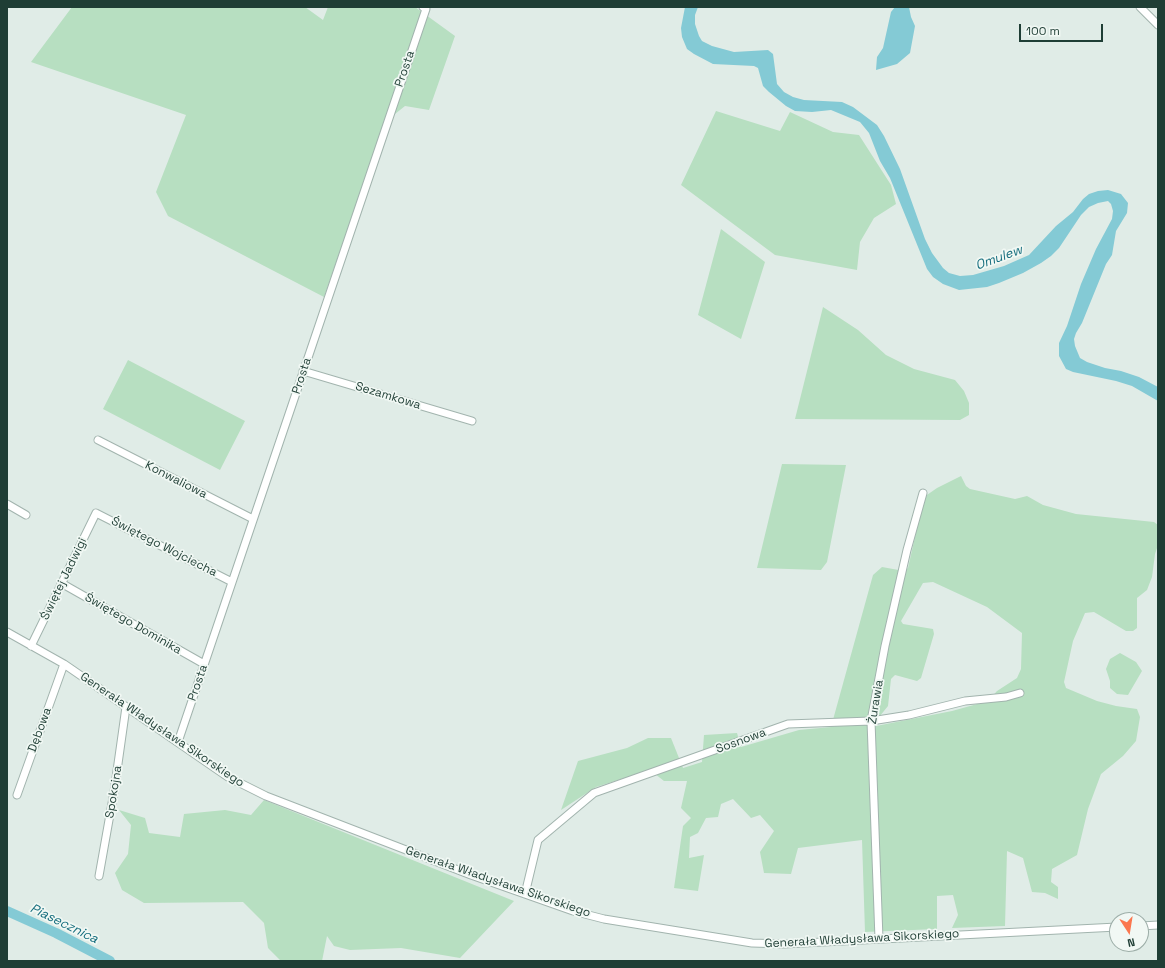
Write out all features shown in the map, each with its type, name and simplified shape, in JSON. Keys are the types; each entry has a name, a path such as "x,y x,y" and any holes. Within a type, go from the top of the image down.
{"street":[{"path":"1140,7 1158,25"},
{"name":"Prosta","path":"178,742 424,8"},
{"name":"Sezamkowa","path":"303,371 472,422"},
{"name":"Konwaliowa","path":"98,440 254,519"},
{"name":"Żurawia","path":"879,939 871,721 886,639 907,550 923,493"},
{"path":"7,504 26,515"},
{"name":"Świętego Wojciecha","path":"96,512 232,582"},
{"name":"Świętej Jadwigi","path":"31,646 96,512"},
{"name":"Świętego Dominika","path":"61,583 204,664"},
{"name":"Generała Władysława Sikorskiego","path":"7,632 64,664 228,777 266,796 471,875 573,911 604,919 752,943 784,944 1109,927"},
{"name":"Dębowa","path":"17,795 64,664"},
{"name":"Sosnowa","path":"525,894 538,840 594,793 788,724 871,721 909,715 965,701 1006,697 1020,693"},
{"name":"Spokojna","path":"99,876 114,792 126,707"}],"green space":[{"path":"72,7 305,7 323,20 328,7 415,7 455,36 429,110 405,106 385,122 324,297 168,216 156,192 186,115 31,62"},
{"path":"716,111 780,131 790,112 833,132 859,135 891,185 896,204 874,218 860,242 857,270 775,255 681,185"},
{"path":"721,229 765,262 741,339 698,315"},
{"path":"823,307 858,330 886,355 914,369 955,380 964,391 969,403 969,415 960,420 795,419"},
{"path":"128,360 245,421 220,470 103,409"},
{"path":"782,464 846,465 827,562 821,570 757,568"},
{"path":"961,476 966,486 970,489 1015,499 1027,496 1043,505 1076,514 1154,522 1158,525 1158,545 1155,554 1152,577 1147,590 1137,598 1137,628 1133,631 1126,631 1094,612 1085,613 1073,641 1064,682 1066,688 1097,701 1137,709 1140,717 1136,741 1123,756 1101,774 1088,809 1077,855 1052,869 1051,882 1058,887 1058,899 1045,893 1032,892 1023,858 1007,851 1005,926 952,928 958,915 953,895 937,896 937,929 865,932 862,840 798,848 791,874 764,873 760,852 774,831 760,815 751,818 733,799 721,804 718,817 706,818 698,833 690,837 689,858 704,855 698,891 674,888 683,826 691,818 681,808 687,781 664,781 650,770 596,787 561,810 578,761 627,748 648,738 671,738 683,768 702,762 704,735 737,733 741,747 799,730 831,727 873,575 882,567 904,571 908,568 924,497 937,488","holes":["933,582 987,607 1022,633 1021,669 1017,678 997,691 988,701 952,711 871,727 888,706 891,679 895,675 917,681 921,678 934,634 933,629 903,624 901,621 923,583"]},
{"path":"1120,653 1136,662 1142,671 1128,695 1117,694 1110,688 1110,681 1106,669 1110,659"},
{"path":"264,800 514,901 460,958 401,948 350,950 334,946 327,936 322,961 281,961 268,948 264,923 243,902 144,903 122,890 115,873 128,854 131,825 119,810 145,818 149,833 180,837 184,814 225,810 251,815"}],"water":[{"path":"685,7 698,7 695,15 695,24 702,41 712,46 734,52 768,50 773,54 777,84 784,92 793,97 804,100 842,102 853,107 877,125 900,169 925,239 932,253 943,268 949,273 960,276 973,275 1004,266 1029,255 1056,226 1073,212 1089,194 1108,190 1121,194 1128,203 1127,213 1116,231 1112,255 1106,264 1082,323 1076,333 1074,339 1075,346 1080,358 1087,362 1139,377 1158,387 1158,401 1132,386 1066,369 1059,356 1059,343 1067,326 1081,284 1096,249 1112,219 1113,211 1111,204 1108,201 1089,207 1081,215 1059,248 1051,256 1023,273 987,287 959,290 943,284 933,277 927,269 890,178 880,161 869,133 860,122 831,110 812,112 795,111 786,106 763,86 758,68 754,66 713,64 694,54 687,49 682,37 681,28"},
{"path":"895,7 909,7 915,26 910,53 897,64 876,70 877,57 883,48 891,12"}],"waterway":[{"name":"Piasecznica","path":"7,911 56,933 110,961"}],"water label":[{"name":"Omulew","path":"999,258"}]}
